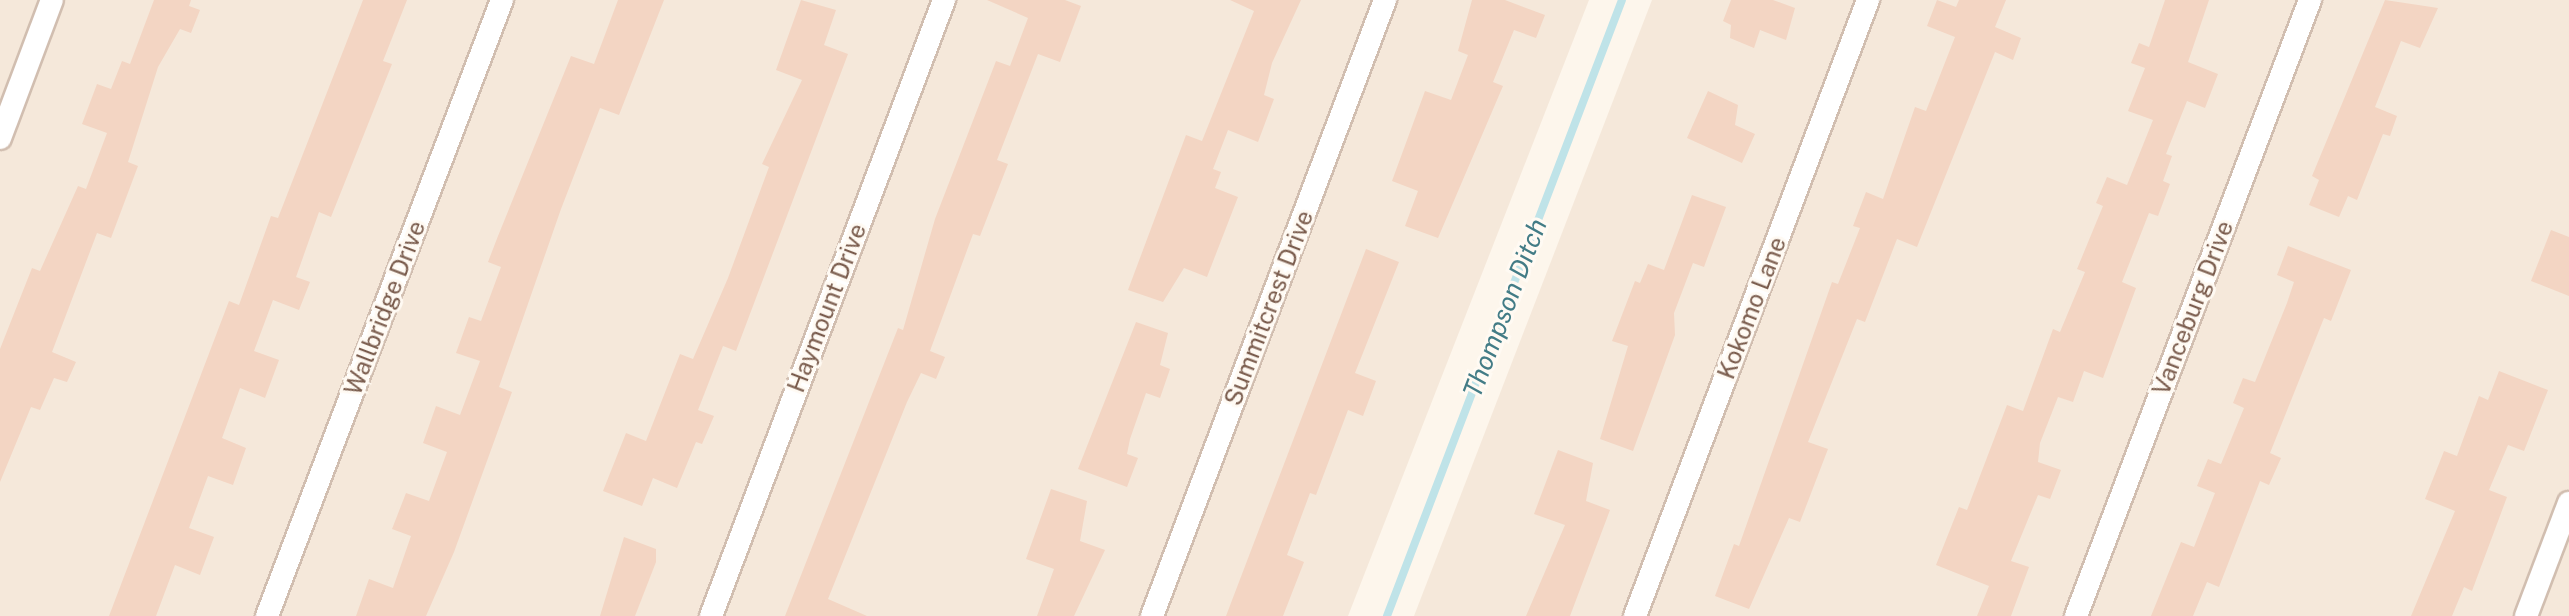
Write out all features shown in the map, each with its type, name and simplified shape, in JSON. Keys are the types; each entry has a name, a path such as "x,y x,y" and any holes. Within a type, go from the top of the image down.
{"street":[{"path":"0,138 52,0"},
{"name":"Wallbridge Drive","path":"267,616 502,0"},
{"name":"Haymount Drive","path":"711,616 944,0"},
{"name":"Summitcrest Drive","path":"1152,616 1385,0"},
{"name":"Kokomo Lane","path":"1635,616 1868,0"},
{"name":"Vanceburg Drive","path":"2076,616 2310,0"},
{"path":"2526,616 2569,503"}],"shaded area":[{"path":"0,0 1589,0 1348,616 0,616"},
{"path":"1652,0 2569,0 2569,616 1414,616"}],"building":[{"path":"154,0 191,0 189,6 200,10 191,33 180,29 158,67 128,162 138,166 111,238 97,233 52,352 76,362 67,382 54,378 40,410 31,407 0,482 0,349 32,268 40,271 78,186 86,189 107,133 82,124 97,84 111,89 122,61 130,64"},
{"path":"363,0 407,0 383,61 392,64 331,217 319,212 296,277 310,282 299,310 273,300 254,351 279,360 265,398 240,388 222,438 246,448 233,485 208,476 189,528 214,537 200,575 175,565 156,616 109,616 229,301 239,305 271,216 278,218"},
{"path":"618,0 664,0 619,115 600,108 561,209 499,387 512,392 454,552 426,616 356,616 369,579 393,588 411,536 392,529 406,493 429,501 447,452 423,443 436,406 460,415 480,361 456,353 469,317 481,321 501,267 488,262 571,56 594,64"},
{"path":"801,0 836,10 824,45 848,54 736,351 723,346 698,410 714,416 702,444 696,442 677,488 653,478 642,506 603,491 626,433 646,441 680,354 693,359 728,278 769,167 762,164 802,80 776,70"},
{"path":"987,0 1065,0 1081,6 1060,62 1038,54 997,160 1008,164 980,236 973,234 930,351 945,357 936,379 921,373 828,599 867,616 785,616 898,328 903,330 935,219 996,61 1010,66 1028,18"},
{"path":"1230,0 1301,0 1272,63 1264,95 1274,99 1258,142 1228,130 1213,169 1221,172 1215,188 1238,197 1207,277 1184,268 1163,302 1128,290 1186,135 1202,141 1254,11"},
{"path":"1472,0 1505,0 1545,15 1536,38 1514,30 1493,82 1503,86 1438,238 1405,226 1418,191 1392,181 1425,91 1451,100 1468,55 1458,51"},
{"path":"1731,0 1773,0 1795,8 1786,40 1760,30 1754,48 1730,38 1731,25 1723,21"},
{"path":"1937,0 1956,7 1959,0 2006,0 1995,27 2021,38 2013,60 1995,52 1917,247 1897,239 1865,322 1857,319 1808,442 1828,449 1800,522 1789,518 1749,609 1715,596 1734,544 1739,546 1832,282 1838,284 1860,228 1853,226 1866,192 1883,199 1915,107 1926,111 1955,37 1927,26"},
{"path":"2165,0 2209,0 2188,62 2218,74 2205,108 2187,101 2166,154 2172,156 2163,181 2170,184 2158,216 2149,213 2122,282 2136,288 2103,378 2084,371 2073,402 2058,397 2040,443 2038,462 2061,470 2050,499 2038,495 2011,561 2029,567 2011,616 1977,616 1989,586 1936,565 1959,507 1967,510 2007,405 2023,411 2053,329 2060,332 2085,272 2077,269 2103,206 2096,203 2107,177 2127,185 2153,120 2128,111 2145,68 2131,63 2139,43 2149,47"},
{"path":"2385,0 2438,8 2420,48 2401,41 2375,107 2397,116 2390,136 2383,134 2357,200 2348,196 2339,217 2309,205 2319,180 2312,176"},
{"path":"1708,91 1738,105 1735,125 1755,134 1742,163 1687,138"},
{"path":"1692,195 1726,207 1704,267 1693,263 1674,313 1675,335 1633,451 1600,439 1628,346 1612,341 1635,281 1640,283 1648,264 1664,270"},
{"path":"2551,230 2569,237 2569,296 2531,281"},
{"path":"2288,246 2351,270 2331,321 2324,318 2270,453 2281,458 2269,485 2260,481 2219,587 2207,582 2193,616 2151,616 2181,542 2194,547 2215,493 2197,486 2208,459 2221,464 2244,408 2233,403 2243,378 2255,382 2287,303 2294,282 2277,275"},
{"path":"1366,249 1399,262 1355,373 1376,381 1363,416 1348,410 1316,495 1310,493 1287,555 1304,562 1283,616 1226,616"},
{"path":"1136,322 1168,333 1160,365 1170,369 1160,398 1146,393 1130,439 1127,454 1138,458 1127,487 1078,469"},
{"path":"2499,371 2548,390 2524,451 2508,445 2489,490 2507,497 2472,591 2464,587 2452,616 2411,616 2455,511 2425,499 2444,451 2457,456 2479,396 2488,400"},
{"path":"1558,450 1593,463 1586,501 1610,510 1570,616 1526,616 1565,525 1534,514"},
{"path":"1051,489 1087,501 1080,541 1105,550 1074,616 1037,616 1054,569 1026,559"},
{"path":"624,537 656,549 656,562 635,616 600,616"}],"waterway":[{"name":"Thompson Ditch","path":"1387,616 1622,0"}]}
